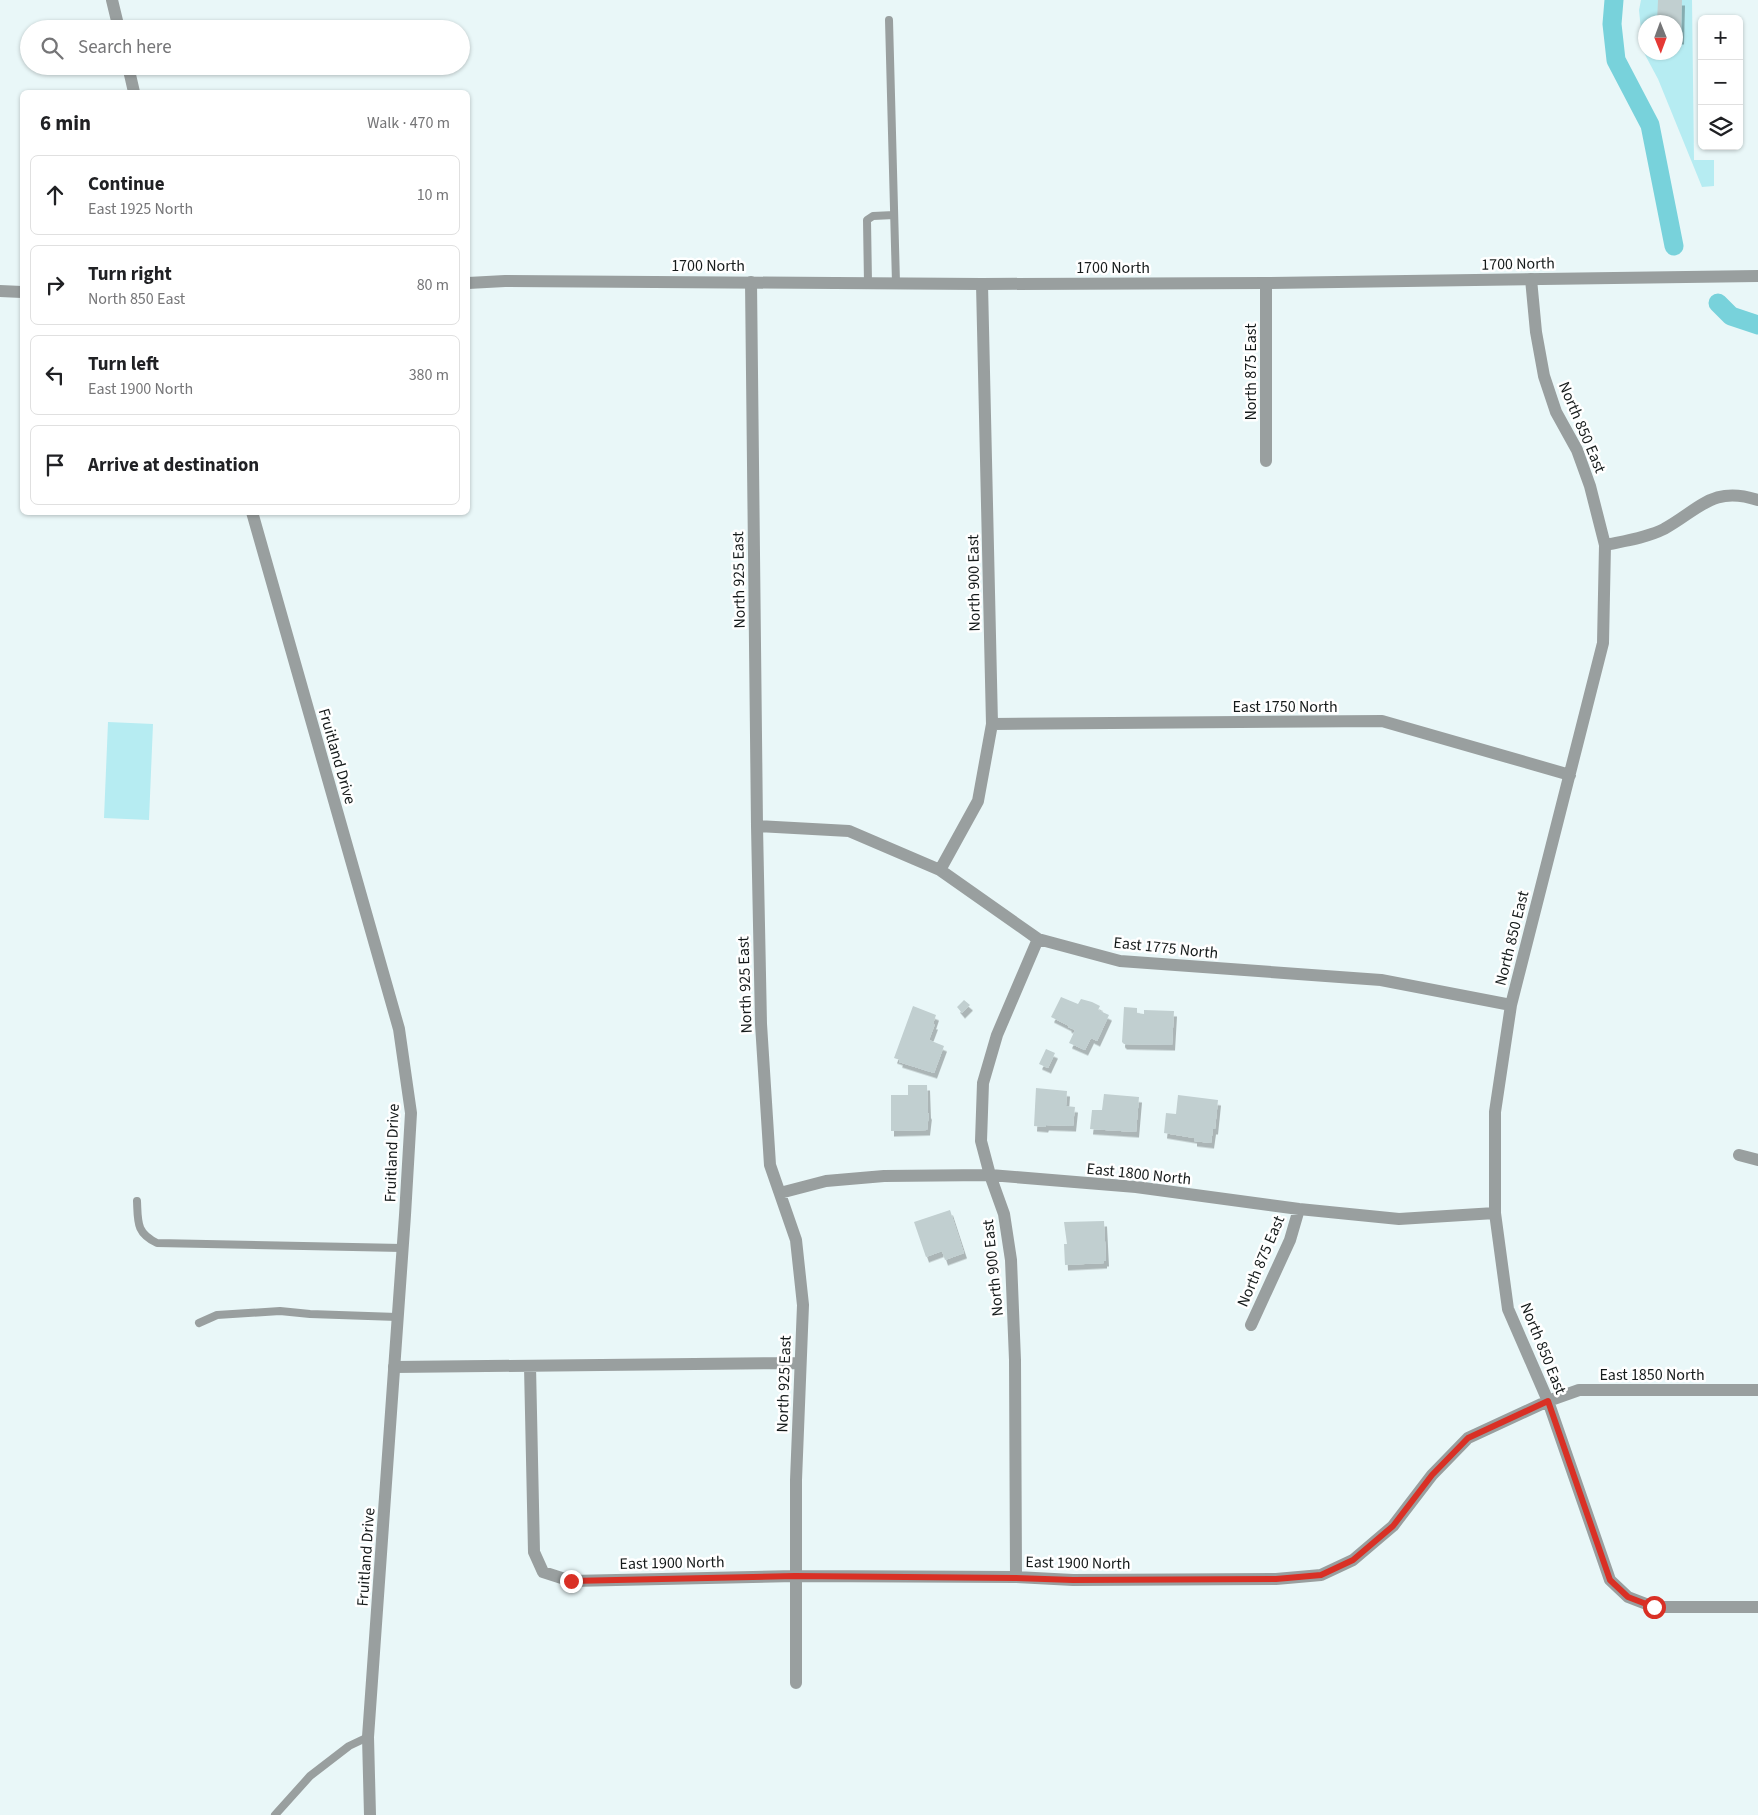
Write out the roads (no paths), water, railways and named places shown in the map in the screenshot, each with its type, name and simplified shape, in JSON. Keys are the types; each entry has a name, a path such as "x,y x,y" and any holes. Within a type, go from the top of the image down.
{"street":[{"path":"112,0 117,20"},
{"path":"130,75 134,90"},
{"name":"1700 North","path":"470,282 1266,283 1758,276"},
{"name":"North 850 East","path":"1531,279 1536,332 1544,376 1556,412 1577,450 1587,477 1605,545 1603,643 1511,1005 1495,1112 1495,1213 1508,1309 1548,1401 1610,1580 1628,1597 1654,1607 1758,1607"},
{"name":"North 925 East","path":"751,282 761,1024 770,1165 796,1240 803,1305 796,1480 796,1683"},
{"name":"North 875 East","path":"1266,283 1266,461"},
{"name":"North 900 East","path":"940,870 978,801 992,724 982,284"},
{"path":"0,292 20,292"},
{"path":"1605,545 1663,529 1711,498 1730,494 1758,500"},
{"name":"Fruitland Drive","path":"253,515 399,1029 411,1113 368,1737 370,1815"},
{"name":"East 1750 North","path":"992,724 1382,721 1570,775"},
{"name":"East 1775 North","path":"757,826 848,831 940,870 1038,939 1120,961 1381,980 1511,1005"},
{"name":"North 900 East","path":"1016,1578 1015,1360 1011,1260 1004,1214 990,1175 981,1140 983,1083 998,1035 1038,939"},
{"path":"1739,1155 1758,1160"},
{"name":"East 1800 North","path":"780,1193 826,1181 845,1179 884,1176 990,1175 1136,1187 1299,1209 1399,1219 1495,1213"},
{"name":"North 875 East","path":"1251,1325 1290,1240 1299,1209"},
{"path":"394,1367 800,1363"},
{"name":"East 1900 North","path":"530,1366 534,1552 543,1572 571,1581 795,1576 1073,1580 1276,1579 1321,1575 1353,1560 1393,1526 1432,1475 1468,1438 1548,1401"},
{"name":"East 1850 North","path":"1548,1401 1579,1390 1758,1390"}],"lane":[{"path":"889,20 896,283"},
{"path":"868,283 868,220 873,216 894,215"},
{"path":"137,1201 138,1223 141,1233 156,1243 402,1248"},
{"path":"200,1323 217,1315 280,1311 397,1317"},
{"path":"274,1815 310,1776 349,1746 368,1737"}],"waterway":[{"path":"1614,0 1612,24 1616,60 1650,125 1674,246"},
{"path":"1718,303 1731,316 1758,325"}]}
